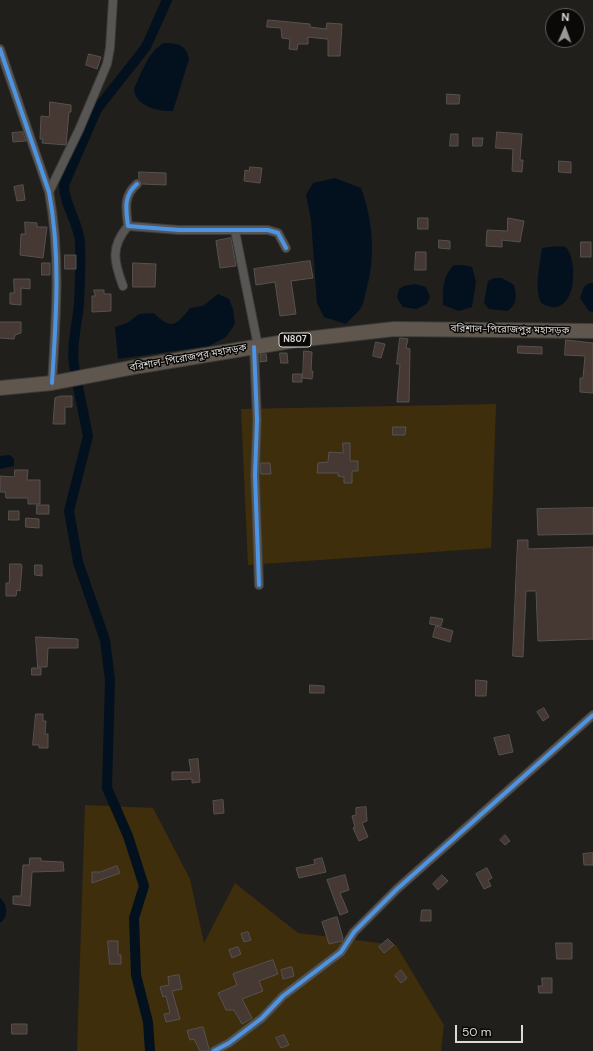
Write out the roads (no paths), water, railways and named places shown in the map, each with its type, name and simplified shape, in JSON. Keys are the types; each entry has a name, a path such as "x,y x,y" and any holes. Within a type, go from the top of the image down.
{"highway":[{"name":"বরিশাল-পিরোজপুর মহাসড়ক","path":"0,388 52,383 140,366 256,347 394,329 593,331"}],"street":[{"path":"49,192 79,130 107,64 110,48 113,0"},
{"path":"0,49 49,192 56,242 58,282 52,383"},
{"path":"124,286 117,269 114,253 121,235 128,226 126,205 129,191 137,184"},
{"path":"128,226 235,231 268,230 278,233 286,248"},
{"path":"235,231 256,347 257,420 255,475 259,585"},
{"path":"214,1051 229,1043 262,1018 283,996 342,952 354,932 397,889 593,715"}],"water":[{"path":"164,43 177,44 181,46 188,54 189,59 173,111 155,109 143,104 135,95 134,89 149,57"},
{"path":"335,178 361,188 368,213 372,239 371,265 362,306 346,324 324,317 317,303 311,220 306,195 313,183"},
{"path":"557,246 566,247 570,253 573,281 568,298 563,304 552,307 541,303 538,290 538,276 542,248"},
{"path":"454,265 472,267 476,282 472,307 459,311 443,305 443,288 445,279"},
{"path":"494,278 502,278 514,285 516,300 508,311 489,309 484,303 488,281"},
{"path":"589,283 593,283 593,312 589,311 580,298 584,287"},
{"path":"415,284 426,287 430,297 427,304 416,309 403,307 397,298 399,289 404,286"},
{"path":"218,294 229,299 233,309 235,324 226,337 209,346 118,359 115,327 127,323 139,314 154,313 165,322 174,324 190,308 203,306"},
{"path":"10,455 14,459 14,466 0,469 0,456"},
{"path":"0,898 5,904 6,914 0,923"}],"waterway":[{"path":"75,371 73,354 79,304 80,243 77,228 66,200 64,185 97,109 146,47 167,0"},
{"path":"78,387 88,436 69,511 78,562 105,640 110,680 107,788 128,836 144,886 134,918 136,975 148,1022 150,1051"}]}
